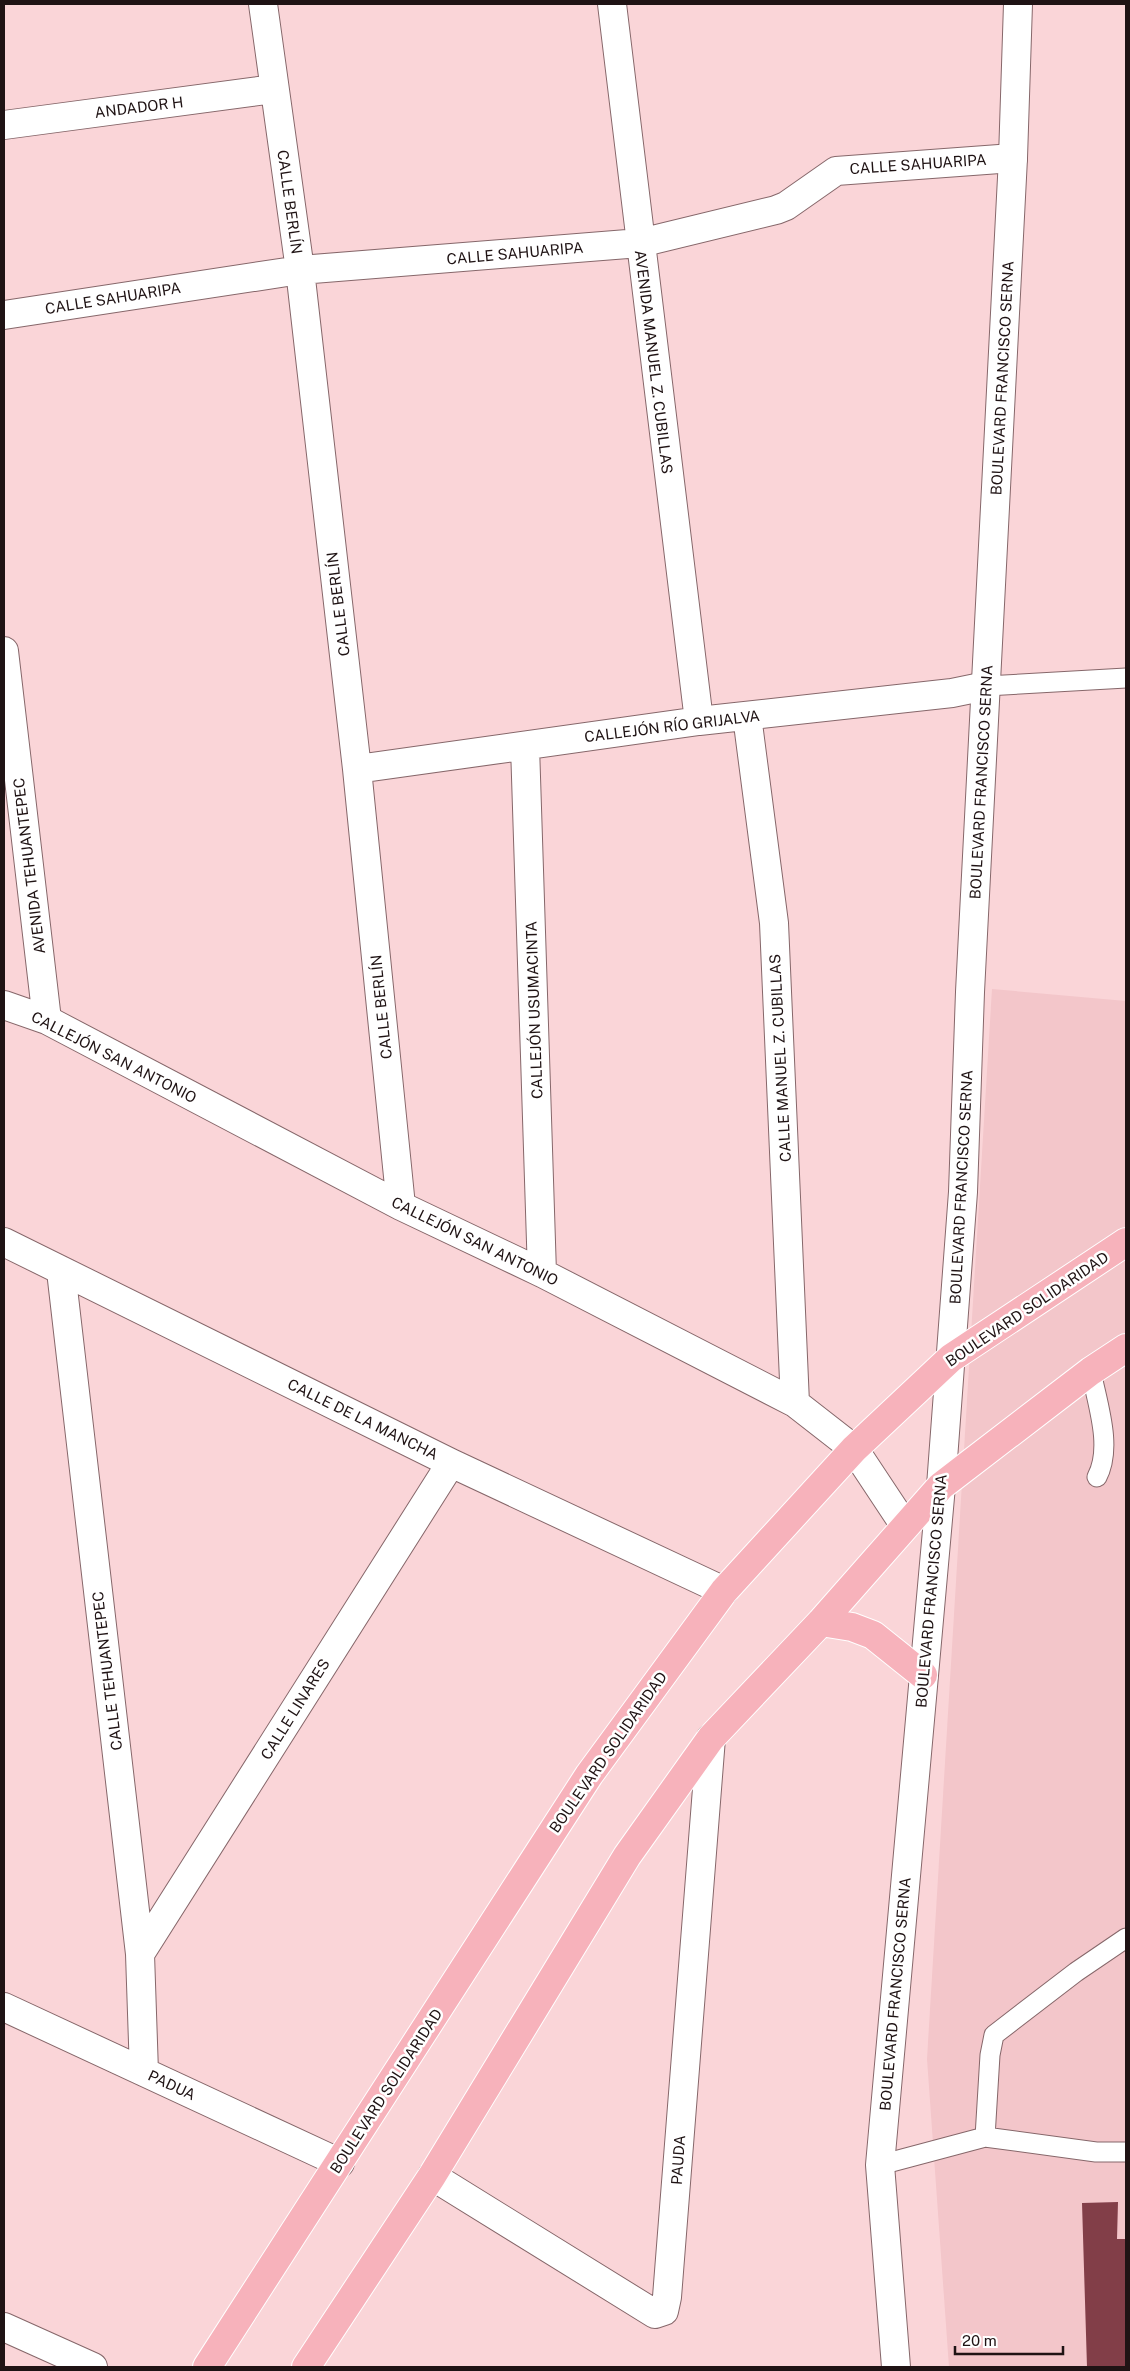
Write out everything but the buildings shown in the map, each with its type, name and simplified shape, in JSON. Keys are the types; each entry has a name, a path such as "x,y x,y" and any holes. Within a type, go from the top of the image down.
{"main road":[{"name":"BOULEVARD SOLIDARIDAD","path":"207,2367 589,1775 724,1591 854,1449 951,1358 1126,1242"},
{"path":"306,2367 432,2176 628,1856 711,1738 821,1622 941,1486 1091,1371 1126,1348"},
{"path":"821,1622 852,1627 872,1634 923,1675"}],"street":[{"name":"CALLE BERLÍN","path":"263,4 273,89 300,270 357,769 401,1206"},
{"name":"AVENIDA MANUEL Z. CUBILLAS","path":"612,4 698,721"},
{"name":"BOULEVARD FRANCISCO SERNA","path":"896,2367 880,2165 941,1486 963,1192 970,992 1013,158 1018,4"},
{"name":"ANDADOR H","path":"4,125 273,89"},
{"name":"CALLE SAHUARIPA","path":"4,315 300,270 640,243 776,210 786,206 836,171 1013,158"},
{"name":"AVENIDA TEHUANTEPEC","path":"4,651 47,1020"},
{"name":"CALLEJÓN RÍO GRIJALVA","path":"357,769 698,721 952,693 986,686"},
{"name":"CALLE MANUEL Z. CUBILLAS","path":"747,716 774,923 795,1402"},
{"name":"CALLEJÓN USUMACINTA","path":"526,746 542,1273"},
{"name":"CALLEJÓN SAN ANTONIO","path":"4,1005 47,1020 401,1206 542,1273 795,1402 854,1449 905,1526"},
{"name":"CALLE DE LA MANCHA","path":"4,1242 451,1463 724,1591"},
{"name":"CALLE TEHUANTEPEC","path":"61,1271 140,1954 144,2072"},
{"name":"CALLE LINARES","path":"140,1954 451,1463"},
{"name":"PAUDA","path":"432,2176 655,2314 664,2311 667,2297 711,1738"},
{"name":"PADUA","path":"4,2007 340,2163"},
{"path":"4,2327 93,2367"}],"lane":[{"path":"986,686 1126,678"},
{"path":"1091,1371 1105,1447 1104,1465 1097,1477"},
{"path":"985,2137 990,2055 994,2035 1076,1972 1126,1938"},
{"path":"880,2165 985,2137 1096,2152 1126,2152"}],"shaded area":[{"path":"992,989 1126,1001 1126,2367 949,2367 927,2059"}]}
